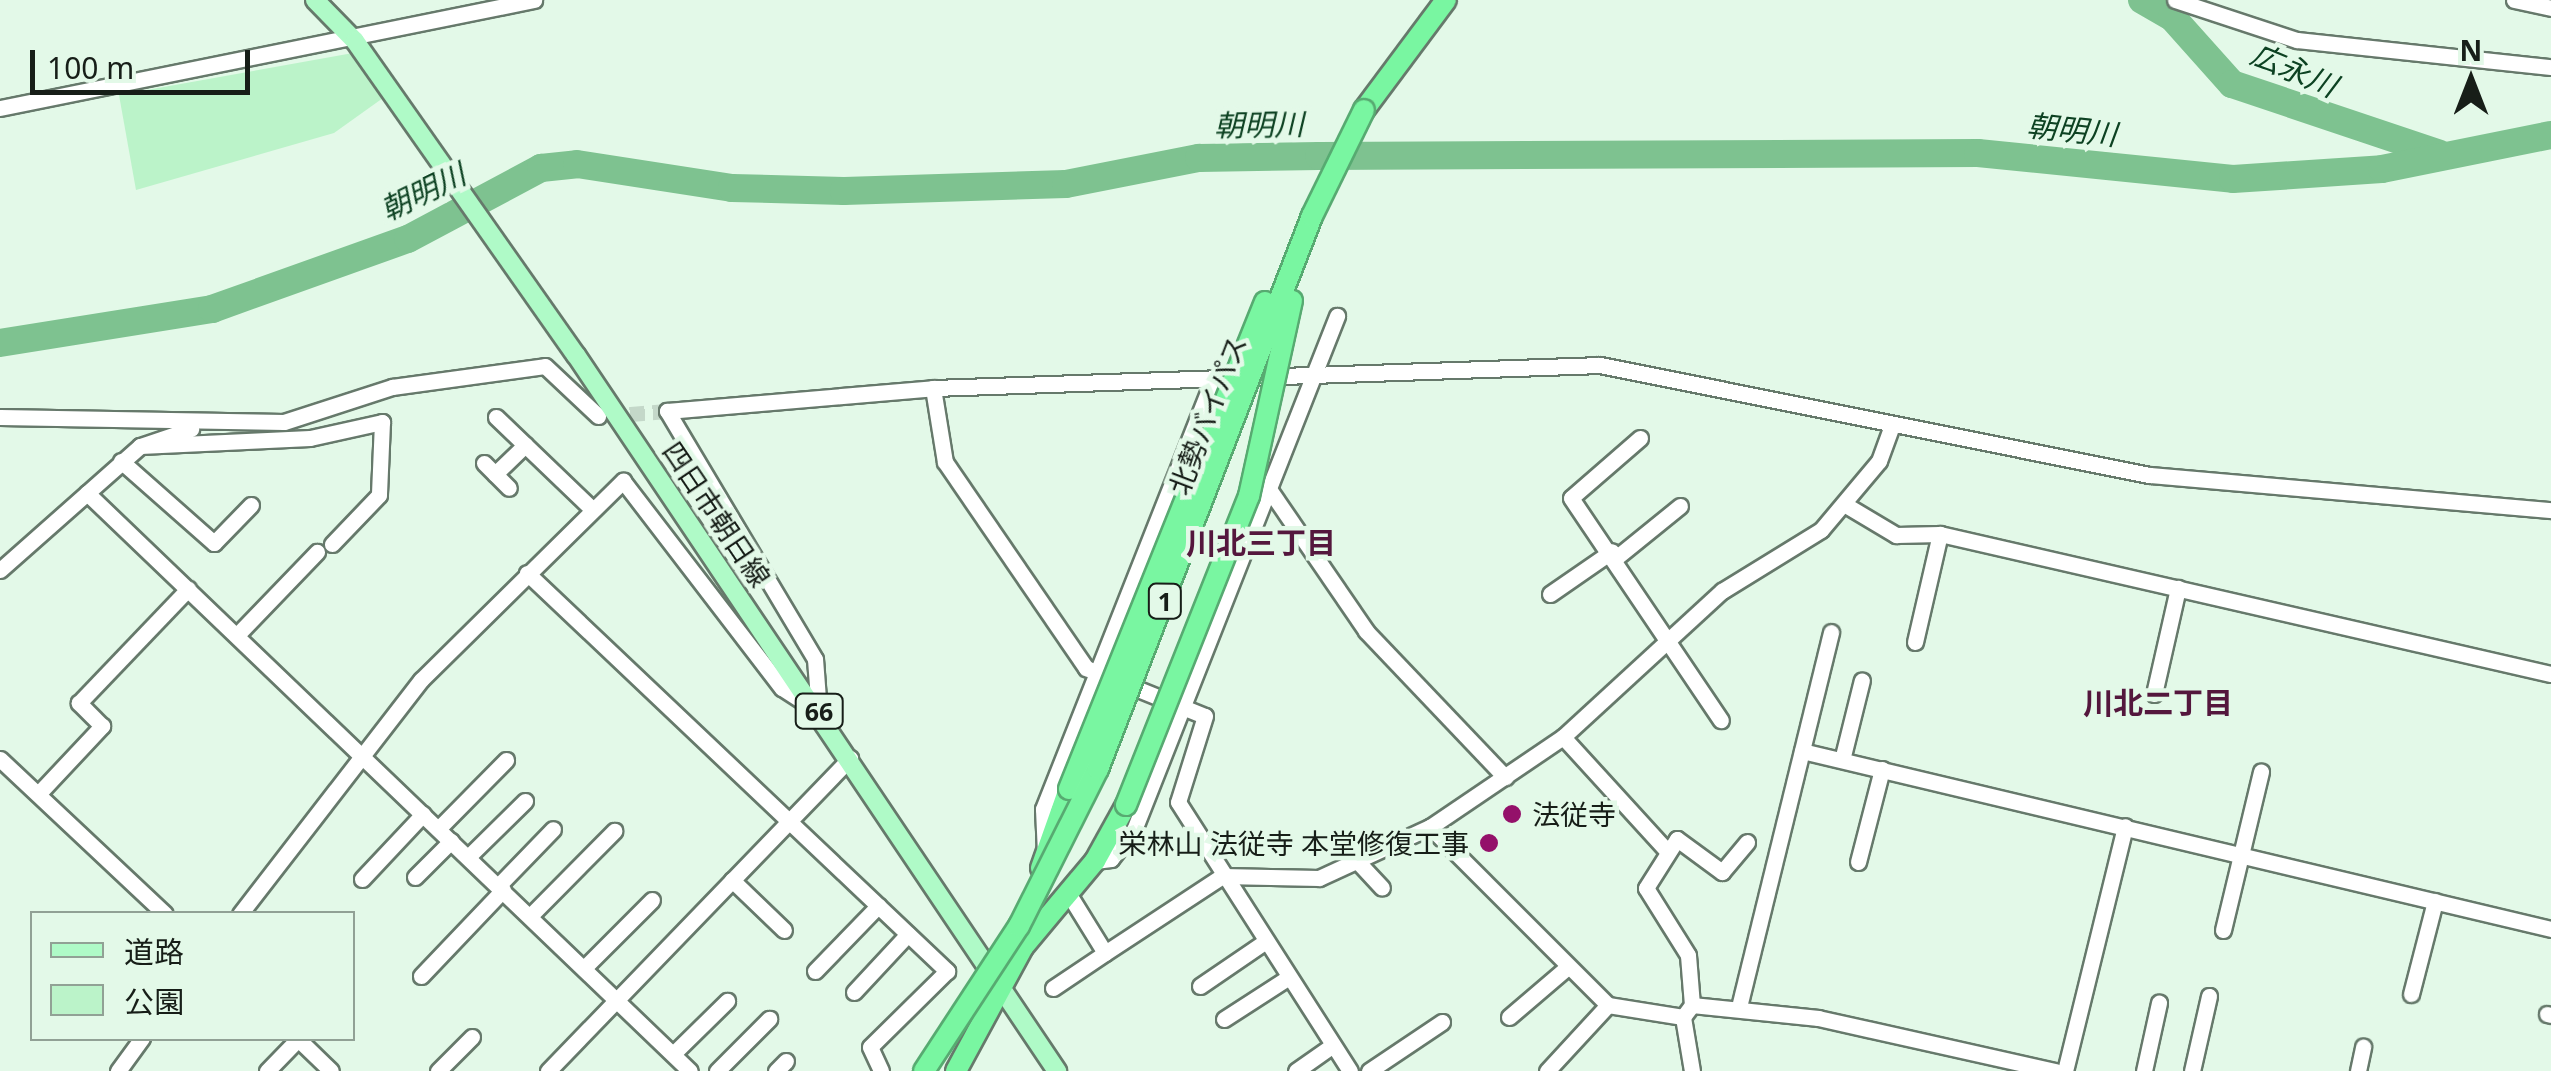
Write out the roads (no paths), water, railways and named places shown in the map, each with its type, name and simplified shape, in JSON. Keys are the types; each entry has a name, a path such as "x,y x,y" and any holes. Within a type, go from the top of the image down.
{"highway":[{"name":"北勢バイパス","path":"924,1071 1020,926 1098,769 1326,184 1364,110 1446,0"},
{"name":"1","path":"959,1067 1282,260 1364,110"},
{"name":"1","path":"912,1071 1096,861 1126,806 1249,496 1326,184"}],"main road":[{"name":"四日市朝日線","path":"315,0 359,47 576,355 1057,1071"}],"street":[{"path":"0,108 359,47 534,0"},
{"path":"2175,0 2297,40 2551,68"},
{"path":"2514,0 2551,8"},
{"path":"1096,861 1111,859 1134,830 1187,706 1337,316"},
{"path":"819,712 814,659 668,412 934,388 1600,365 1890,428 2149,475 2551,510"},
{"path":"0,417 210,424 309,419 392,387 545,366 598,416"},
{"path":"1046,856 1043,810 1213,380"},
{"path":"934,388 945,462 1098,679 1187,706 1204,716 1178,802 1350,1071"},
{"path":"496,418 593,510"},
{"path":"140,446 310,438 382,422 379,494 332,544"},
{"path":"0,570 140,446 210,424"},
{"path":"1060,980 1222,876 1320,878 1430,827 1563,737 1722,591 1821,530 1878,461 1890,428"},
{"path":"1640,438 1571,498 1615,554 1664,645 1721,720"},
{"path":"509,488 489,469 524,445"},
{"path":"122,461 214,542 251,504"},
{"path":"242,911 361,756 526,573 624,481 782,688 819,712"},
{"path":"1270,492 1366,631 1505,777"},
{"path":"87,493 690,1071"},
{"path":"1844,504 1878,531 1940,534 2551,674"},
{"path":"1550,594 1615,554 1680,506"},
{"path":"1914,642 1940,534"},
{"path":"238,634 317,552"},
{"path":"526,573 947,971 870,1047 880,1071"},
{"path":"2154,694 2178,588"},
{"path":"40,792 102,726 79,702 188,590"},
{"path":"1739,1008 1831,632"},
{"path":"1842,760 1862,680"},
{"path":"1563,737 1668,851"},
{"path":"1802,751 2551,929"},
{"path":"548,1071 850,758"},
{"path":"0,759 40,792 162,911"},
{"path":"438,828 506,760"},
{"path":"1858,862 1882,769"},
{"path":"2222,930 2261,772"},
{"path":"468,857 524,801"},
{"path":"362,879 423,814"},
{"path":"2064,1071 2124,826"},
{"path":"1430,827 1535,929 1564,970 1608,1006 1688,1011 1739,1008 2056,1071"},
{"path":"421,976 553,829"},
{"path":"530,916 614,831"},
{"path":"1692,1071 1688,955 1646,888 1678,839 1722,872 1747,842"},
{"path":"415,877 451,841"},
{"path":"1358,862 1382,888"},
{"path":"732,880 784,930"},
{"path":"1068,892 1105,954"},
{"path":"584,968 652,900"},
{"path":"2411,994 2435,901"},
{"path":"815,971 878,906"},
{"path":"854,992 908,934"},
{"path":"1200,986 1266,942"},
{"path":"1509,1017 1564,970"},
{"path":"1224,1019 1289,977"},
{"path":"2192,1071 2210,996"},
{"path":"664,1071 727,1001"},
{"path":"2144,1071 2159,1003"},
{"path":"1547,1071 1608,1006"},
{"path":"718,1071 770,1019"},
{"path":"1369,1071 1442,1022"},
{"path":"438,1071 472,1036"},
{"path":"118,1071 140,1041"},
{"path":"267,1071 295,1041"},
{"path":"299,1041 331,1071"},
{"path":"1296,1071 1334,1045"},
{"path":"2358,1071 2363,1047"}],"waterway":[{"name":"広永川","path":"2142,0 2172,17 2232,84 2440,154"},
{"name":"朝明川","path":"0,343 212,309 408,239 541,168 577,164 732,188 844,191 1066,184 1199,158 1319,156 1978,153 2233,179 2382,169 2551,135"}],"tunnel":[{"path":"607,416 667,411"}],"place":[{"name":"法従寺","path":"1512,814"},
{"name":"栄林山 法従寺 本堂修復工事","path":"1489,843"}],"district":[{"name":"川北三丁目","path":"1261,543"},
{"name":"川北二丁目","path":"2158,703"}]}
